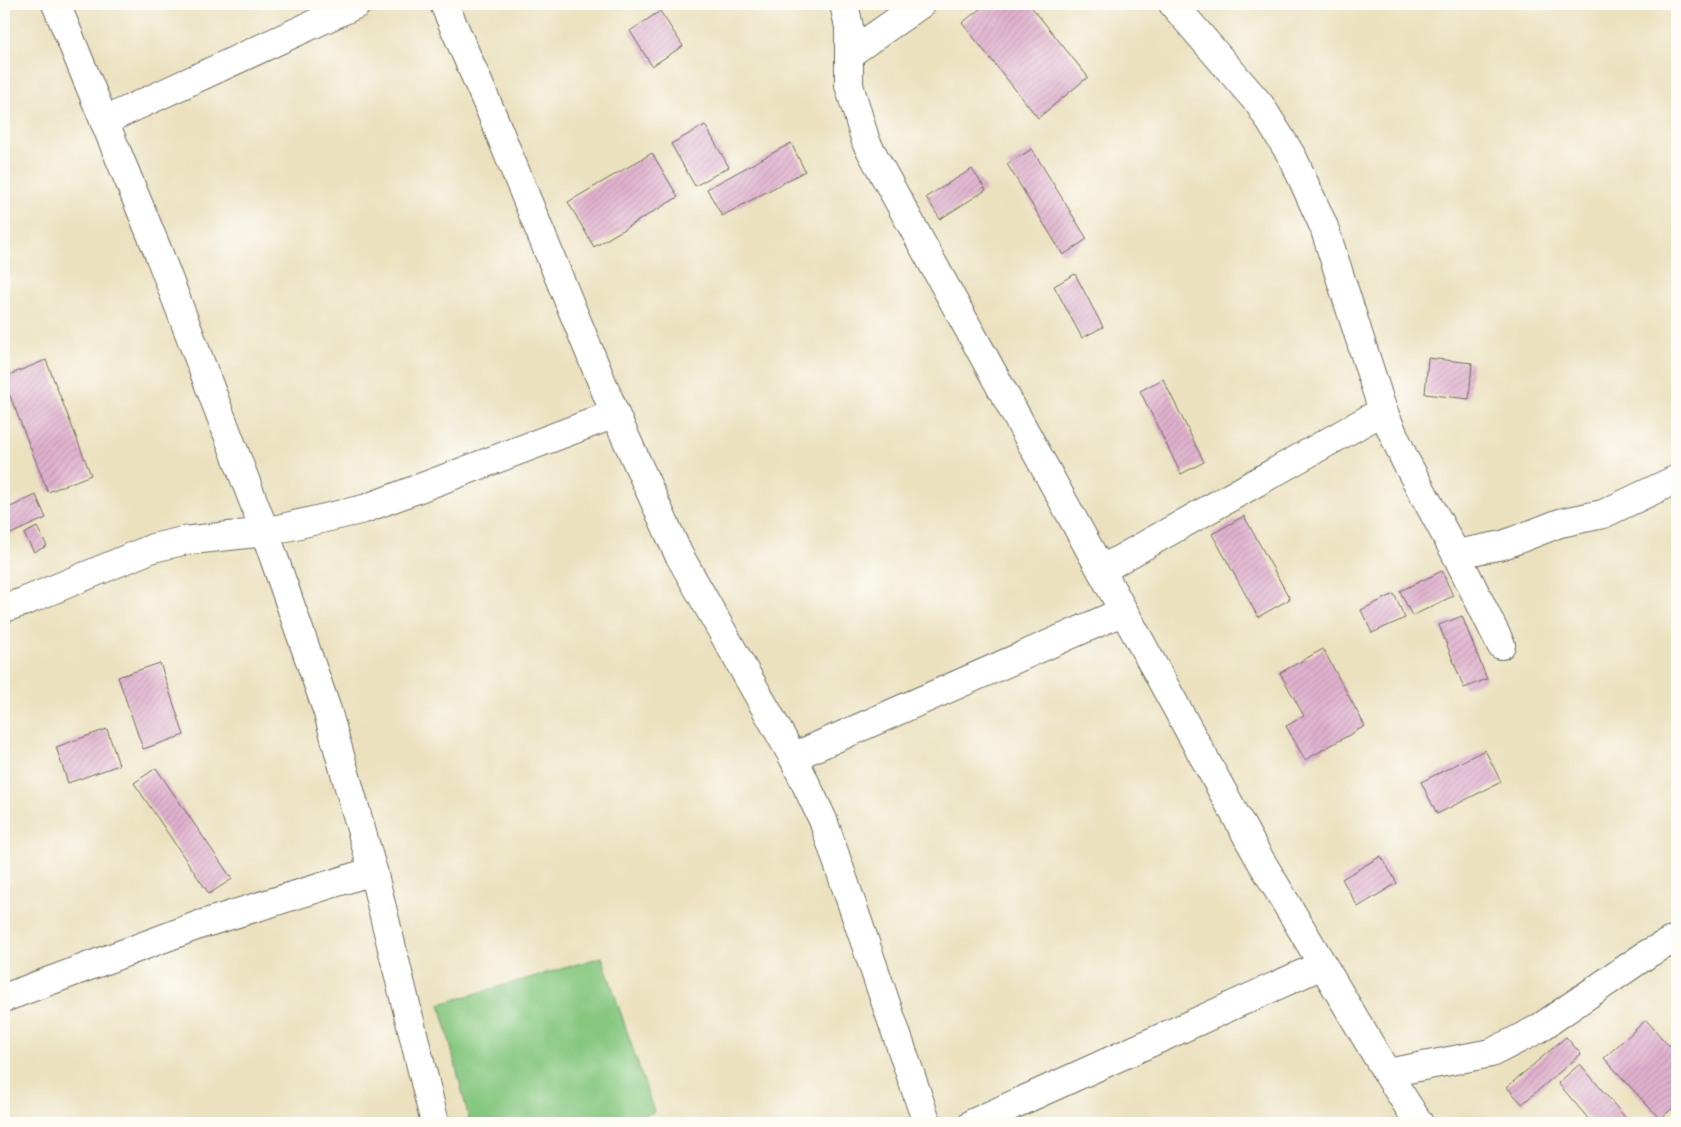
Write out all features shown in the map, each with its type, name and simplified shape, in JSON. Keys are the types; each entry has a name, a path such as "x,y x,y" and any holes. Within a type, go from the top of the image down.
{"street":[{"path":"56,4 157,249 265,532 327,710 373,871 435,1123"},
{"path":"104,121 357,4"},
{"path":"444,4 491,112 615,414 678,553 793,757 823,820 927,1123"},
{"path":"844,4 849,27 849,85 866,142 1101,570 1122,612 1258,856 1387,1073 1419,1123"},
{"path":"849,54 920,4"},
{"path":"1173,4 1260,105 1293,158 1324,227 1383,411 1405,460 1456,554 1501,645"},
{"path":"1101,570 1383,411"},
{"path":"4,608 23,602 153,548 183,541 265,532 364,509 615,414"},
{"path":"1456,554 1503,545 1560,523 1603,514 1677,479"},
{"path":"793,757 1122,612"},
{"path":"4,998 199,925 373,871"},
{"path":"1387,1073 1491,1053 1538,1029 1649,953 1677,938"},
{"path":"973,1123 1322,964"}],"green space":[{"path":"602,957 654,1112 616,1123 470,1123 440,1004"}],"building":[{"path":"986,4 1029,4 1088,77 1038,118 962,23"},
{"path":"660,11 683,46 652,66 630,31"},
{"path":"705,125 729,167 695,186 671,144"},
{"path":"791,143 805,171 722,216 707,189"},
{"path":"1032,149 1087,239 1063,255 1007,164"},
{"path":"652,153 678,197 594,247 568,202"},
{"path":"972,169 986,190 940,219 926,197"},
{"path":"1075,274 1103,327 1082,338 1054,286"},
{"path":"1428,358 1472,363 1469,399 1425,394"},
{"path":"46,360 91,475 48,492 4,381 4,377"},
{"path":"1163,379 1204,462 1181,474 1140,391"},
{"path":"36,495 46,518 4,537 4,510"},
{"path":"1244,516 1290,599 1258,617 1212,534"},
{"path":"37,527 47,546 34,552 24,534"},
{"path":"1442,571 1453,596 1412,616 1400,591"},
{"path":"1394,594 1405,618 1372,633 1361,610"},
{"path":"1462,616 1487,679 1464,688 1439,625"},
{"path":"1323,649 1365,726 1305,760 1286,726 1304,716 1280,673"},
{"path":"160,663 184,735 143,749 118,677"},
{"path":"107,729 119,765 68,783 56,747"},
{"path":"1485,750 1501,782 1437,814 1421,782"},
{"path":"156,768 232,879 209,894 134,783"},
{"path":"1381,856 1397,883 1358,907 1342,879"},
{"path":"1646,1020 1669,1046 1677,1039 1677,1104 1660,1119 1604,1058"},
{"path":"1566,1037 1581,1054 1522,1104 1507,1087"},
{"path":"1580,1064 1630,1123 1592,1123 1558,1083"}]}
